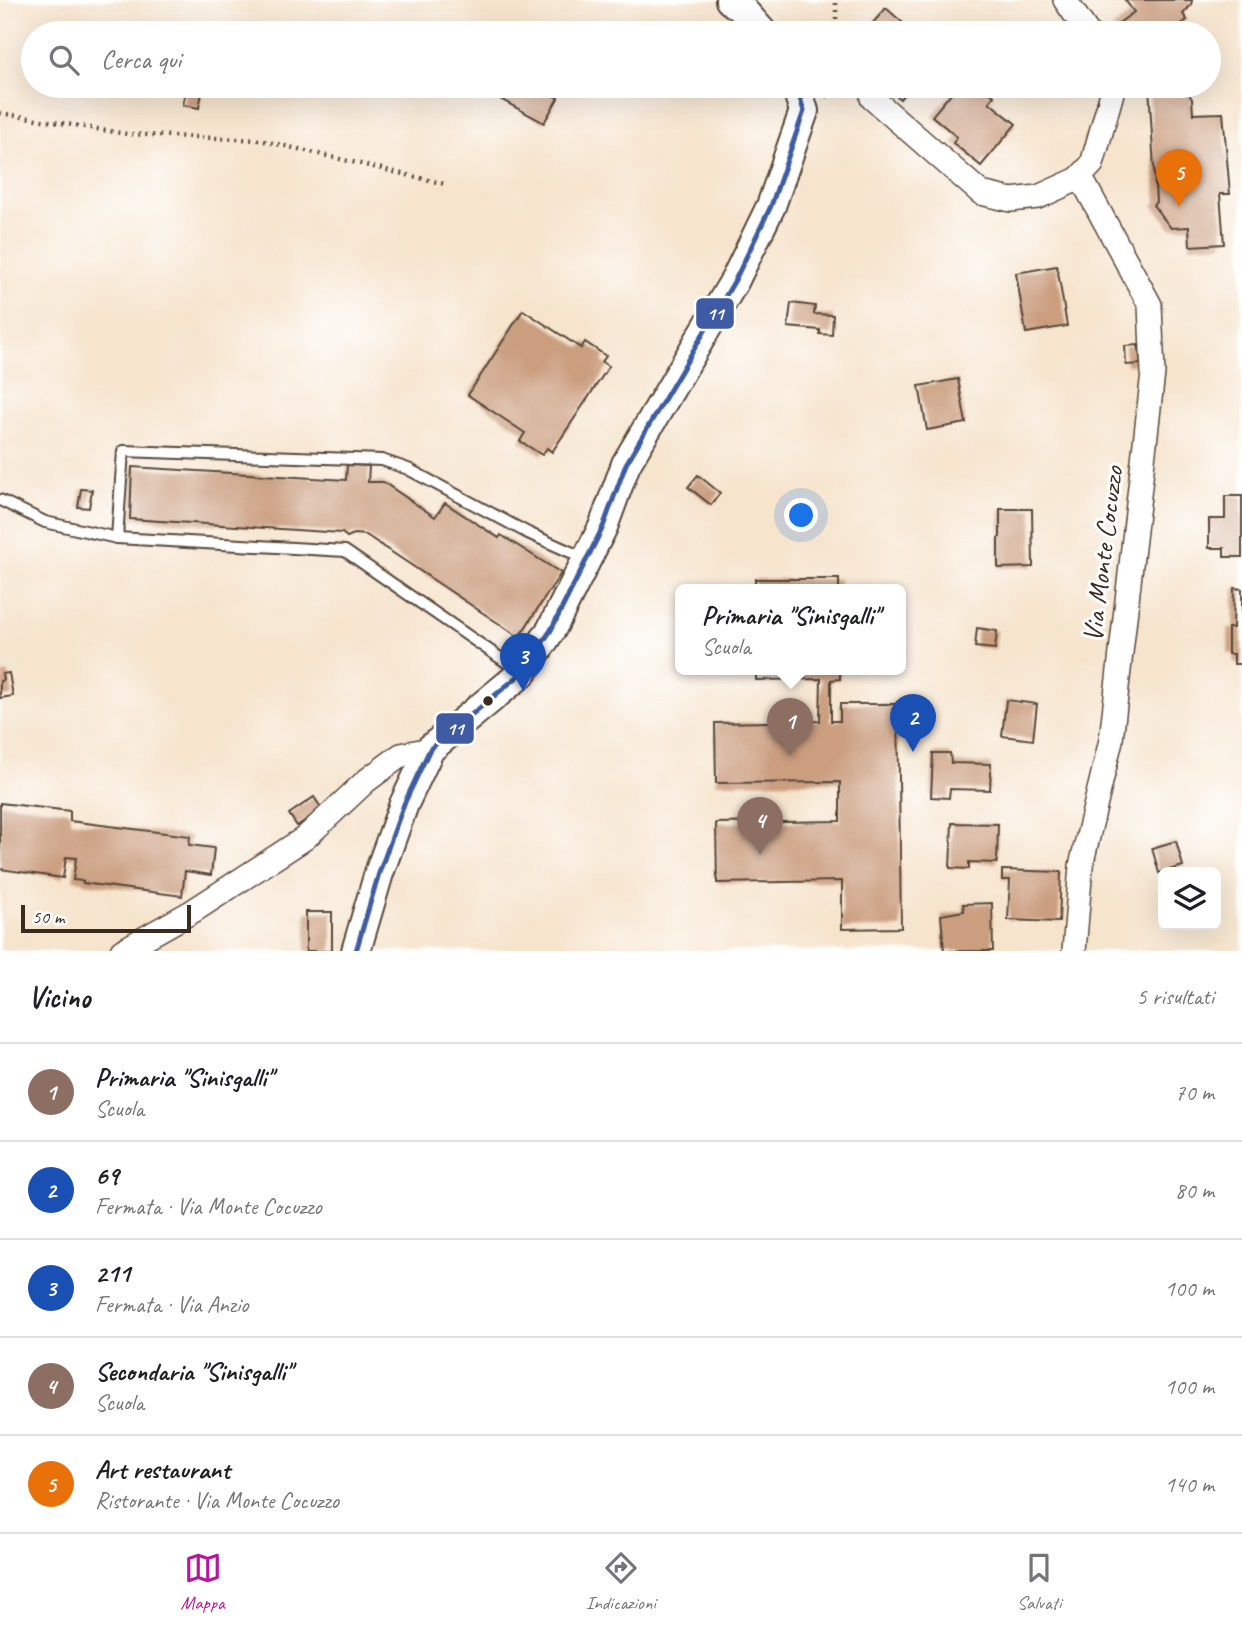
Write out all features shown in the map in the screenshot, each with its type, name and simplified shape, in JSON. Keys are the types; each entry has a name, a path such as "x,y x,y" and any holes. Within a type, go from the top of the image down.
{"street":[{"path":"730,0 752,21"},
{"path":"1065,0 1080,21"},
{"path":"356,951 379,873 404,804 430,749 522,673 551,630 603,527 626,464 735,280 771,206 804,111 800,98"},
{"path":"872,98 981,193 1012,200 1038,197 1078,179 1092,164 1111,98"},
{"name":"Via Monte Cocuzzo","path":"1074,951 1081,866 1111,740 1153,373 1150,304 1086,187 1078,179"},
{"path":"122,951 193,911 305,838 366,781 401,755 430,749"}],"lane":[{"path":"117,538 123,451 382,460 408,469 528,533 587,559"},
{"path":"0,500 44,522 117,538 345,551 522,673"}],"path":[{"path":"836,0 836,21"},
{"path":"0,113 127,134 260,140 445,184"}],"building":[{"path":"1125,0 1192,0 1183,14 1186,21 1122,21 1134,12"},
{"path":"886,8 901,21 875,21"},
{"path":"184,98 201,98 199,108 183,105"},
{"path":"498,98 558,98 544,123"},
{"path":"947,98 992,98 989,102 1016,124 981,166 953,143 957,137 932,116"},
{"path":"1150,98 1191,98 1193,114 1223,113 1230,194 1220,194 1224,244 1190,246 1189,227 1171,228 1153,205 1156,202"},
{"path":"1057,266 1067,326 1026,333 1016,273"},
{"path":"791,303 815,306 814,314 833,315 832,335 820,334 820,330 788,327"},
{"path":"523,310 581,348 585,342 606,356 602,362 609,366 552,452 547,448 542,455 520,441 525,433 468,395"},
{"path":"1138,345 1141,364 1126,365 1125,346"},
{"path":"958,379 966,423 927,430 919,386"},
{"path":"347,465 369,466 368,482 383,482 435,517 445,503 561,573 519,637 366,535 354,534 347,537 342,533 130,519 132,467 346,480"},
{"path":"698,475 720,493 711,505 688,487"},
{"path":"81,489 92,490 89,508 78,507"},
{"path":"1225,496 1242,496 1242,557 1224,557 1224,548 1209,548 1209,519 1225,519"},
{"path":"1000,509 1032,509 1033,567 998,568"},
{"path":"755,579 839,579 839,584 755,584"},
{"path":"1234,588 1242,589 1242,664 1234,664 1234,654 1228,654 1228,628 1233,628"},
{"path":"977,628 997,631 995,649 975,647"},
{"path":"9,673 13,696 0,698 2,674"},
{"path":"756,675 840,675 840,679 831,680 831,721 840,721 840,704 898,704 901,928 842,929 842,881 717,883 716,823 840,821 840,782 716,783 715,723 820,721 821,679 756,680"},
{"path":"1006,700 1037,704 1033,740 1002,736"},
{"path":"933,753 950,753 951,763 991,764 990,790 950,789 949,798 931,797"},
{"path":"314,797 322,809 297,826 289,814"},
{"path":"0,803 70,811 70,821 190,836 189,845 214,848 211,875 185,871 182,896 73,880 76,858 66,857 63,878 0,869"},
{"path":"952,823 998,824 997,863 969,862 969,869 950,868"},
{"path":"1176,841 1183,866 1158,867 1158,869 1152,848"},
{"path":"1002,870 1061,872 1059,922 1008,920 1010,880 1002,880"},
{"path":"992,903 993,951 944,951 941,915 964,911 963,904"},
{"path":"306,912 332,912 332,951 306,951"}],"transit line":[{"name":"11","path":"356,951 379,873 404,804 430,749 522,673 551,630 603,527 626,464 735,280 771,206 804,111 800,98"}],"place":[{"name":"Art restaurant","path":"1179,207"},
{"name":"211","path":"523,691"},
{"name":"69","path":"913,752"},
{"name":"Primaria \"Sinisgalli\"","path":"790,756"},
{"name":"Secondaria \"Sinisgalli\"","path":"760,855"}]}
